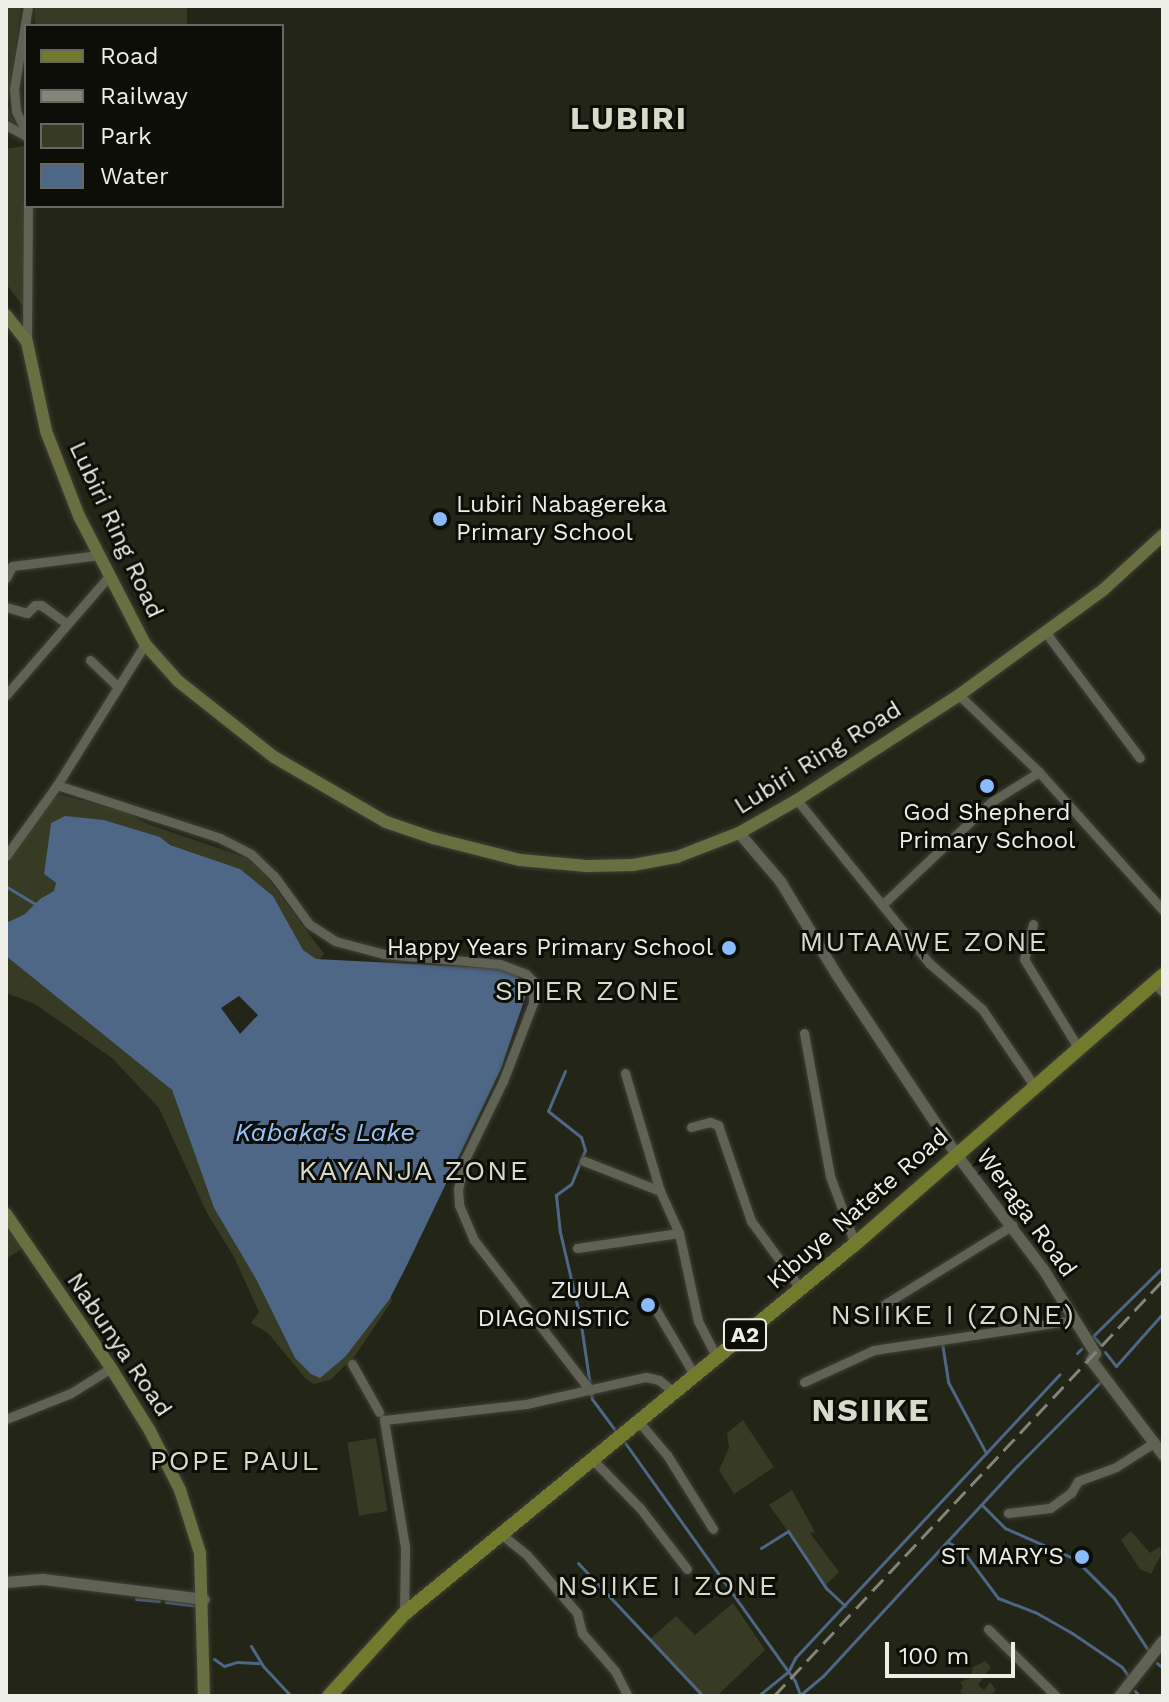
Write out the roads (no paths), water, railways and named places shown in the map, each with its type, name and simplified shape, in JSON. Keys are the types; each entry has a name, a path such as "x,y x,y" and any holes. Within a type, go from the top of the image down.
{"main road":[{"name":"Lubiri Ring Road","path":"6,315 27,342 46,431 79,516 145,644 206,707 274,757 386,822 433,838 520,860 587,866 633,865 677,857 739,833 797,800 959,695 1103,590 1163,535"},
{"name":"Kibuye Natete Road","path":"329,1696 404,1614 855,1244 956,1154 1160,983"},
{"name":"Nabunya Road","path":"6,1214 111,1368 150,1431 180,1490 198,1544 204,1599 204,1696"}],"street":[{"path":"24,30 14,89 16,111 24,129"},
{"path":"27,342 28,208"},
{"path":"6,578 12,566 99,555"},
{"path":"6,695 109,576"},
{"path":"6,607 27,613 35,605 41,605 66,623"},
{"path":"1046,633 1140,758"},
{"path":"6,856 57,785 145,644"},
{"path":"90,660 118,687"},
{"path":"959,695 1039,772 1163,910"},
{"path":"882,905 991,802 1039,772"},
{"path":"57,785 209,834 251,854 274,876 309,924 335,941 384,954 500,964 526,974 533,981 533,1003 503,1081 465,1159 458,1189 459,1205 474,1240 590,1390"},
{"path":"797,800 929,963 982,1009 1035,1087"},
{"name":"Weraga Road","path":"739,833 780,881 836,974 956,1154 1013,1225 1095,1353 1091,1360 1163,1455"},
{"path":"1033,924 1024,959 1079,1049"},
{"path":"804,1033 830,1176 855,1244"},
{"path":"625,1073 660,1191 679,1233 698,1321 717,1358"},
{"path":"691,1127 710,1122 718,1125 751,1221 800,1288"},
{"path":"584,1161 660,1191"},
{"path":"885,1304 1013,1225"},
{"path":"577,1248 679,1233"},
{"path":"652,1303 695,1376"},
{"path":"804,1382 874,1350 1074,1320"},
{"path":"352,1364 379,1412"},
{"path":"6,1419 64,1396 111,1368"},
{"path":"404,1614 405,1547 384,1420 492,1409 646,1377 659,1380 675,1393"},
{"path":"639,1422 667,1455 713,1529"},
{"path":"1008,1513 1050,1508 1071,1493 1078,1481 1116,1467 1155,1442"},
{"path":"592,1459 640,1508 687,1569"},
{"path":"501,1534 527,1555 577,1613 582,1633 615,1671 628,1696"},
{"path":"6,1582 43,1579 204,1599"},
{"path":"988,1629 1056,1696"},
{"path":"1119,1696 1163,1640"}],"water":[{"name":"Kabaka's Lake","path":"65,816 104,820 160,837 170,845 240,869 273,896 303,950 316,959 511,969 524,984 527,992 501,1069 389,1300 345,1357 320,1378 311,1374 295,1358 256,1279 214,1208 172,1090 6,956 6,923 25,914 40,899 54,891 56,883 44,874 51,823","holes":["239,996 258,1015 240,1034 221,1008"]}],"waterway":[{"path":"7,887 35,904"},
{"path":"565,1071 548,1111 581,1137 585,1150 571,1184 556,1195 560,1232 580,1318 592,1399 618,1434"},
{"path":"1101,1345 1093,1336 1163,1267"},
{"path":"1105,1352 1116,1366 1163,1313"},
{"path":"942,1343 948,1382 986,1453"},
{"path":"1077,1353 1081,1349"},
{"path":"758,1696 788,1672 795,1658 1060,1374"},
{"path":"799,1696 823,1676 1017,1466 1101,1381"},
{"path":"623,1440 795,1681 800,1695"},
{"path":"982,1505 1005,1528 1075,1559 1114,1598 1148,1650"},
{"path":"761,1548 788,1531 826,1588 845,1606"},
{"path":"948,1542 963,1551 998,1598 1035,1612 1072,1633 1122,1667 1129,1677"},
{"path":"578,1563 703,1696"},
{"path":"136,1599 159,1601"},
{"path":"166,1602 197,1606"},
{"path":"251,1646 263,1666 291,1696"},
{"path":"214,1659 224,1666 237,1662 259,1663"},
{"path":"1157,1663 1163,1668"},
{"path":"1135,1691 1139,1696"}],"railway":[{"path":"774,1696 1163,1280"}],"place":[{"name":"Lubiri Nabagereka Primary School","path":"440,519"},
{"name":"God Shepherd Primary School","path":"987,786"},
{"name":"Happy Years Primary School","path":"729,948"},
{"name":"ZUULA DIAGONISTIC","path":"648,1305"},
{"name":"ST MARY'S","path":"1082,1557"}],"district":[{"name":"LUBIRI","path":"629,118"},
{"name":"MUTAAWE ZONE","path":"924,942"},
{"name":"SPIER ZONE","path":"588,991"},
{"name":"KAYANJA ZONE","path":"414,1171"},
{"name":"NSIIKE I (ZONE)","path":"953,1315"},
{"name":"NSIIKE","path":"871,1410"},
{"name":"POPE PAUL","path":"235,1461"},
{"name":"NSIIKE I ZONE","path":"668,1586"}]}
